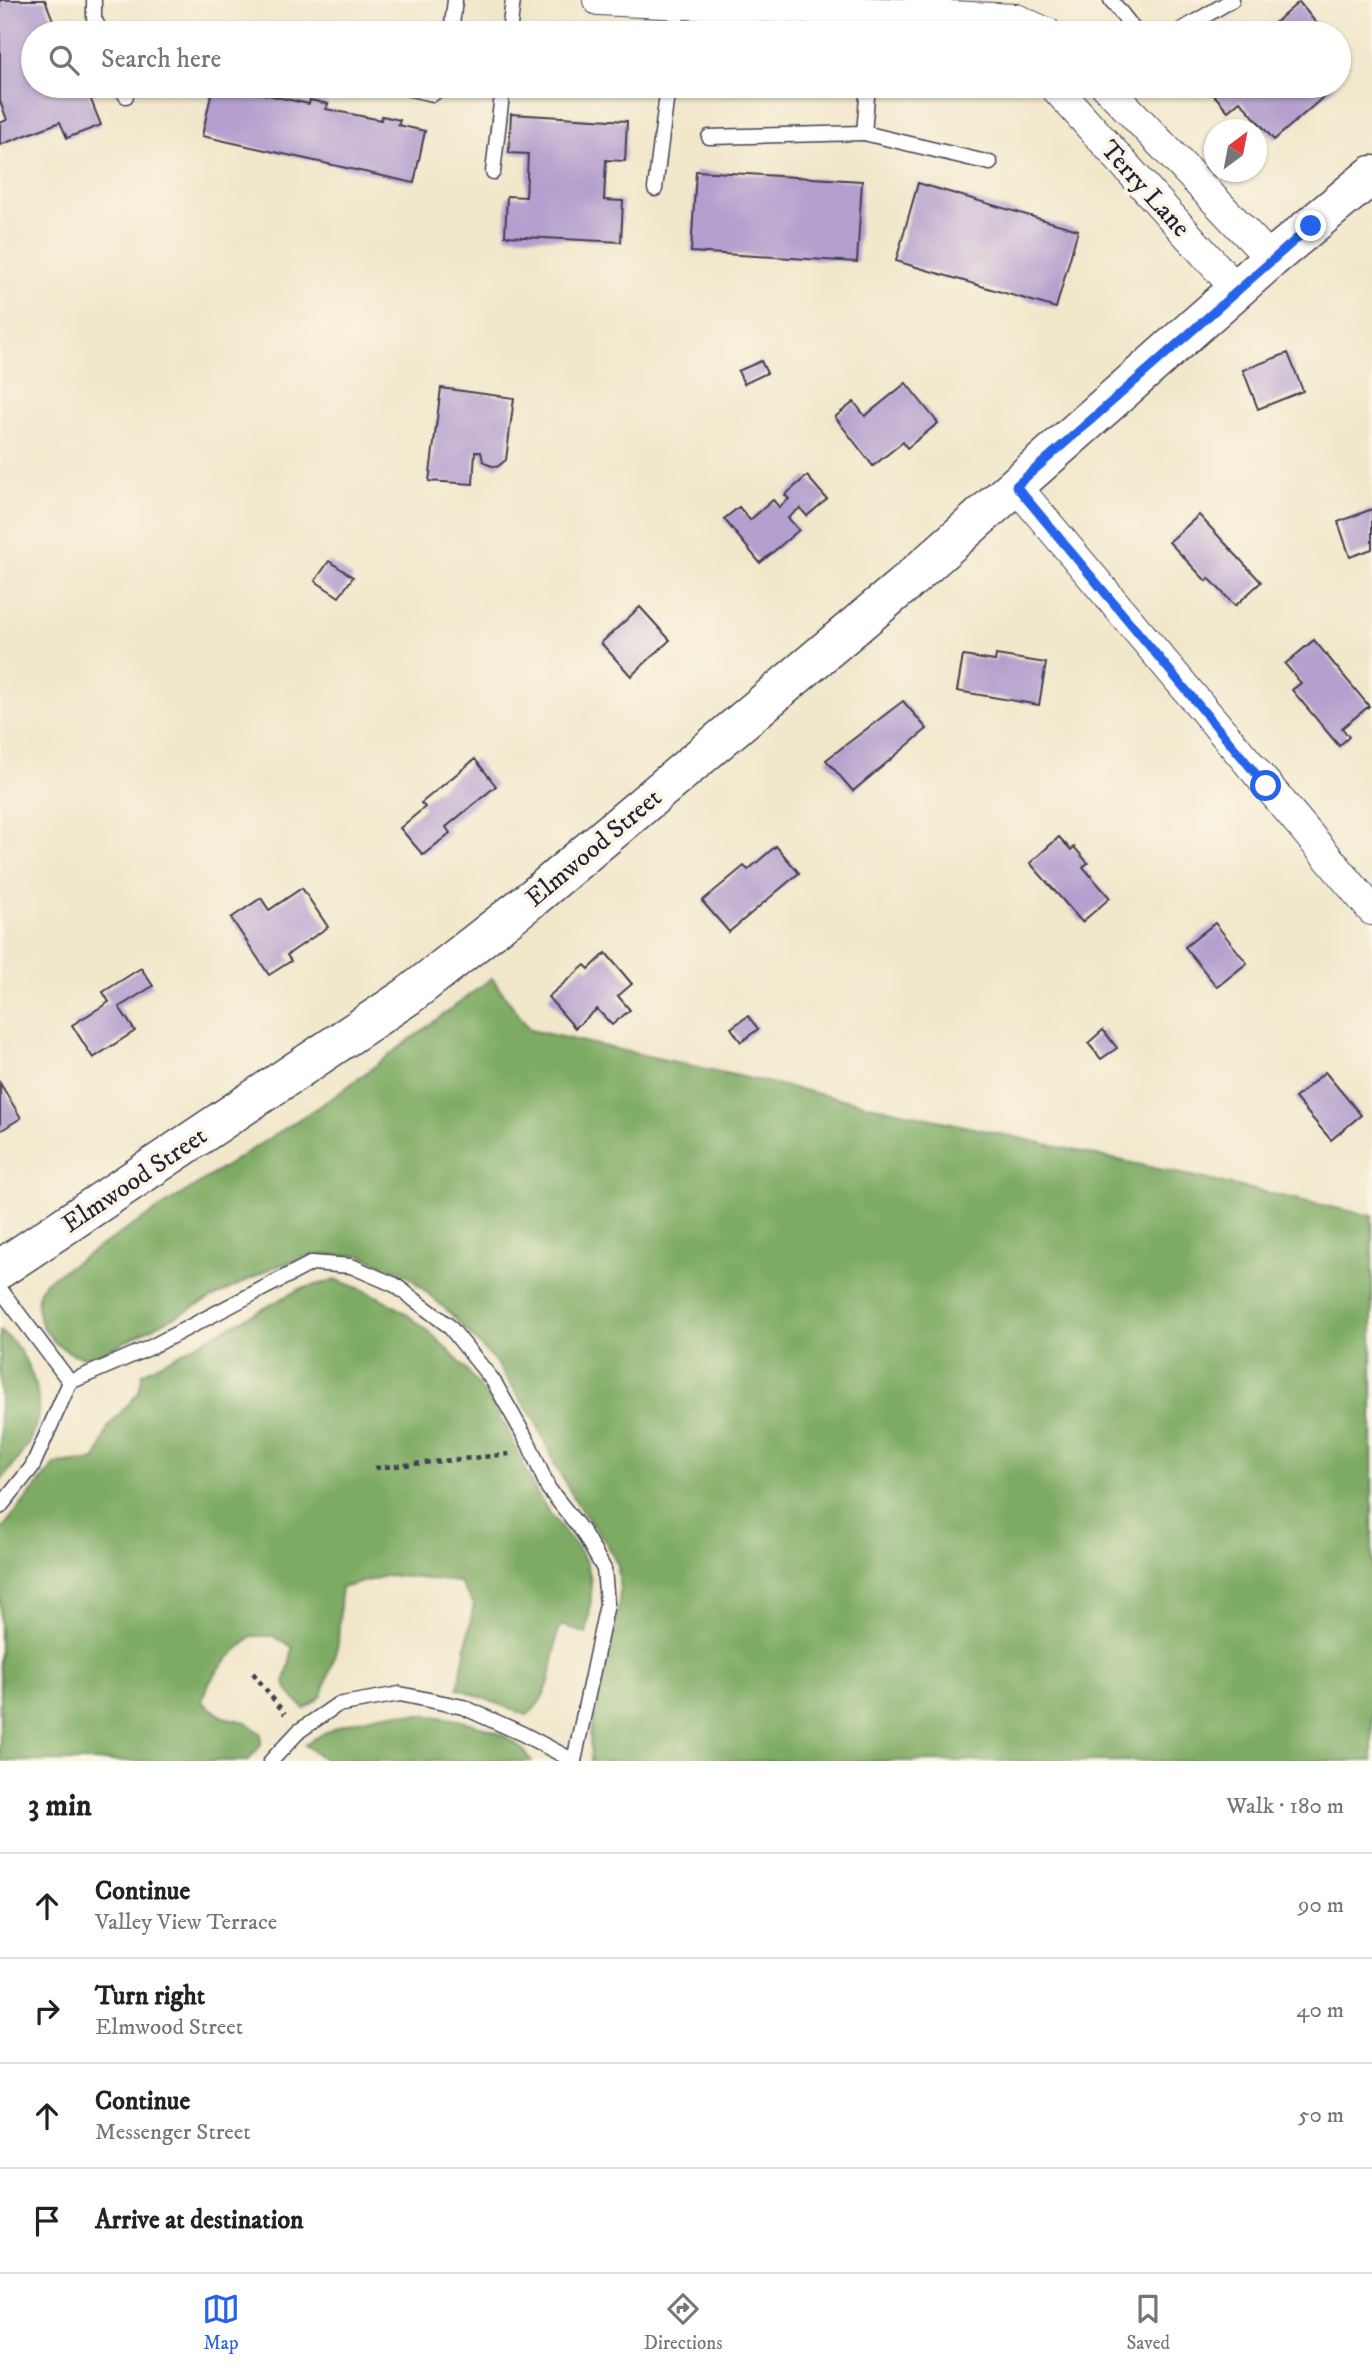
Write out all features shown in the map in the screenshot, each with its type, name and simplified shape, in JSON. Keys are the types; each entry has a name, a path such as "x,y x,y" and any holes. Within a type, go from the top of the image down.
{"main road":[{"name":"Elmwood Street","path":"0,1269 408,996 534,897 1016,486 1271,259 1372,175"}],"street":[{"path":"598,0 874,18 1015,17"},
{"name":"Terry Lane","path":"1065,98 1237,290"},
{"name":"Terry Lane","path":"1117,98 1271,259"},
{"path":"1016,486 1372,910"}],"lane":[{"path":"94,0 95,21"},
{"path":"452,21 455,0"},
{"path":"510,21 513,0"},
{"path":"1111,0 1128,21"},
{"path":"1196,21 1232,0"},
{"path":"676,21 678,4"},
{"path":"493,172 502,98"},
{"path":"655,189 666,98"},
{"path":"864,133 867,98"},
{"path":"709,137 864,133 990,163"},
{"path":"0,1507 32,1467 70,1382 149,1348 312,1263 351,1266 395,1285 449,1326 494,1382 532,1451 548,1488 583,1532 604,1569 607,1604 574,1761 463,1707 400,1693 337,1704 299,1731 271,1761"},
{"path":"0,1289 70,1382"}],"path":[{"path":"375,1468 532,1451"},
{"path":"253,1673 299,1731"}],"green space":[{"path":"492,978 530,1030 1372,1216 1372,1761 591,1761 590,1734 617,1617 620,1592 618,1565 603,1537 581,1510 556,1467 536,1422 494,1360 450,1313 407,1275 360,1255 315,1255 274,1267 92,1356 72,1354 52,1339 44,1329 37,1305 45,1282 335,1096"},
{"path":"336,1280 363,1290 412,1318 454,1356 505,1425 539,1497 583,1557 589,1570 591,1586 586,1634 564,1625 558,1628 547,1687 536,1707 527,1715 458,1688 474,1604 459,1582 389,1575 341,1588 338,1644 322,1696 305,1709 286,1686 292,1647 273,1636 253,1636 229,1657 215,1674 202,1702 223,1717 246,1722 261,1734 261,1745 248,1761 0,1761 0,1531 55,1464 96,1460 108,1427 139,1392 143,1373 300,1289"},
{"path":"0,1331 16,1346 27,1364 38,1398 38,1412 30,1440 0,1482"},
{"path":"393,1713 449,1719 488,1729 505,1737 532,1761 327,1761 305,1745 347,1723"}],"building":[{"path":"0,0 45,0 53,21 21,21 21,98 90,98 101,125 67,138 60,122 0,145 0,123 7,120 0,101"},
{"path":"1299,2 1315,21 1277,21"},
{"path":"210,98 281,98 309,104 310,100 328,104 326,109 381,120 382,116 400,120 398,125 425,131 414,183 202,136"},
{"path":"1217,98 1322,98 1274,140 1267,132 1267,119 1256,119 1240,101 1228,111"},
{"path":"511,114 627,121 625,161 606,160 604,200 623,201 621,242 505,236 507,196 526,197 528,154 509,153"},
{"path":"696,171 862,181 857,262 691,252"},
{"path":"918,183 1078,230 1056,308 896,261"},
{"path":"1288,353 1303,391 1258,409 1243,370"},
{"path":"761,361 767,373 744,384 738,371"},
{"path":"906,383 938,423 907,448 903,442 873,466 835,417 854,402 865,416"},
{"path":"441,388 514,398 506,460 497,467 489,465 483,461 481,452 475,452 473,484 429,481"},
{"path":"807,476 827,499 807,516 800,508 788,518 799,530 760,563 724,519 739,507 750,520 773,500 779,507 789,499 785,495"},
{"path":"1372,509 1372,549 1350,557 1338,522"},
{"path":"1199,515 1261,582 1235,606 1209,578 1206,581 1169,542"},
{"path":"329,561 353,577 339,597 315,581"},
{"path":"640,607 670,640 631,676 601,643"},
{"path":"1314,640 1369,706 1342,728 1349,737 1339,746 1292,690 1301,683 1285,664"},
{"path":"996,655 1046,663 1039,705 957,691 963,656 995,661"},
{"path":"903,701 927,729 853,791 826,760"},
{"path":"475,759 496,786 446,827 450,833 423,855 400,828 425,807 421,803"},
{"path":"1059,837 1071,850 1074,847 1088,863 1083,867 1110,898 1082,922 1030,863"},
{"path":"776,846 799,873 729,932 702,901 744,866 748,870"},
{"path":"302,888 328,927 287,955 291,961 269,975 231,918 261,898 269,910"},
{"path":"1215,923 1247,963 1217,987 1185,947"},
{"path":"606,953 632,984 618,996 630,1010 612,1025 597,1009 575,1028 548,997 585,965 589,969"},
{"path":"141,968 153,986 119,1007 135,1031 93,1058 72,1025 109,1002 103,992"},
{"path":"748,1016 758,1029 741,1042 731,1028"},
{"path":"1103,1030 1117,1048 1101,1059 1088,1043"},
{"path":"1325,1072 1361,1115 1331,1140 1295,1098"},
{"path":"0,1083 21,1118 0,1131"}],"route":[{"path":"1266,786 1016,486 1311,226"}]}
